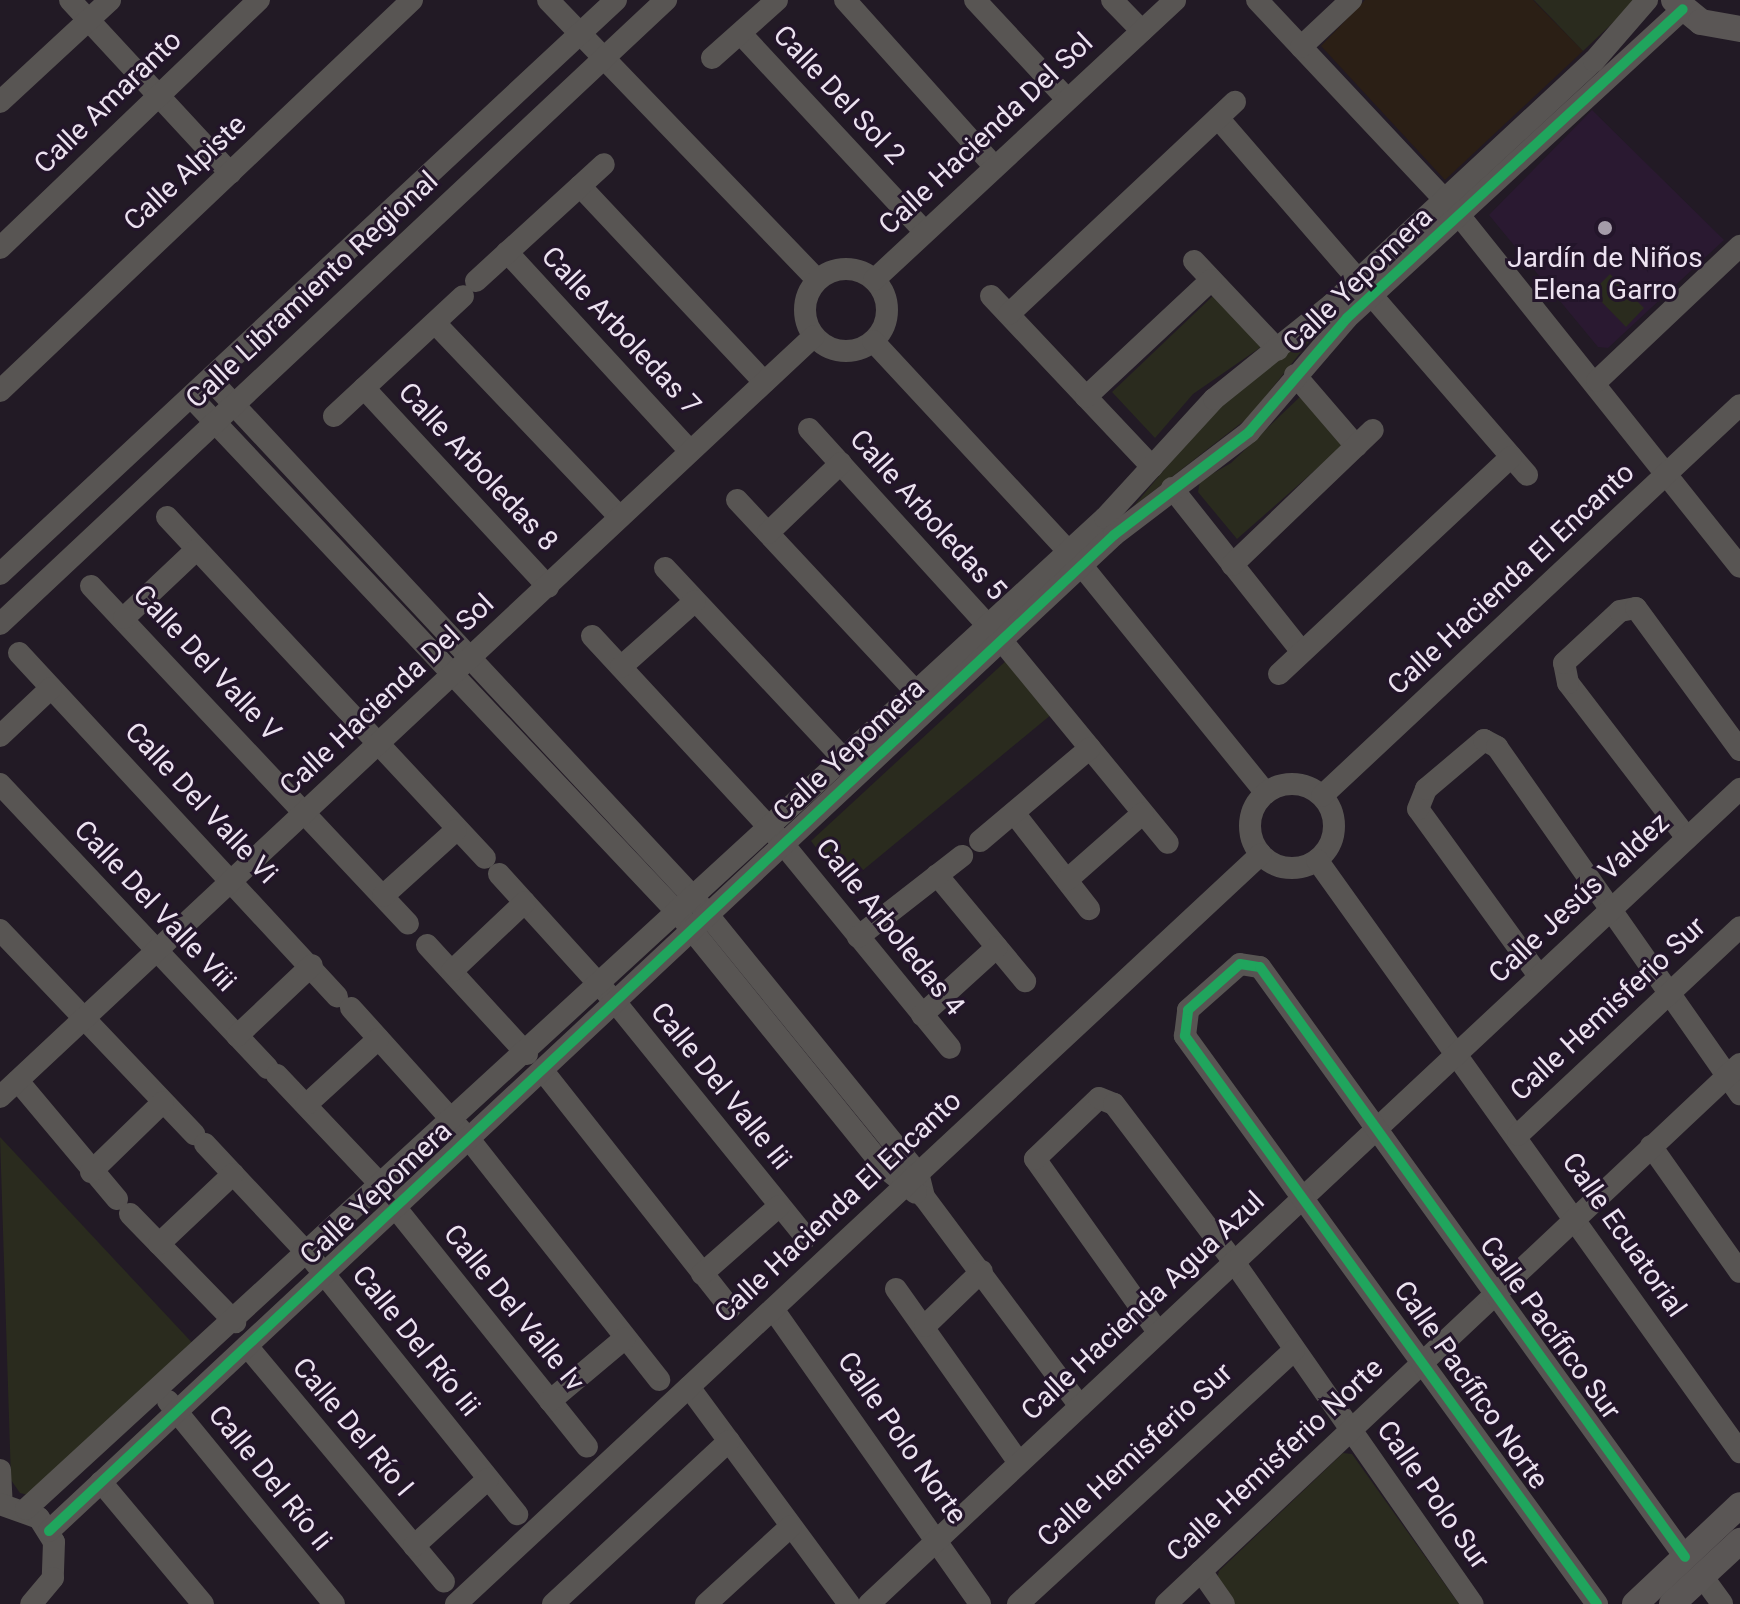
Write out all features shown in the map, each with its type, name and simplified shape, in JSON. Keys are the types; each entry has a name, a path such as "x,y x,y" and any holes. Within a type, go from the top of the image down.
{"main road":[{"path":"1678,5 1740,29"},
{"path":"1672,1604 1694,1566 1740,1505"},
{"path":"1635,1604 1740,1541"}],"street":[{"path":"70,0 230,173"},
{"path":"0,102 110,0"},
{"name":"Calle Amaranto","path":"0,248 259,0"},
{"name":"Calle Alpiste","path":"0,391 412,0"},
{"path":"548,0 817,280"},
{"name":"Calle Libramiento Regional","path":"0,574 616,0"},
{"name":"Calle Libramiento Regional","path":"0,624 666,0"},
{"name":"Calle Del Sol 2","path":"712,58 777,0"},
{"path":"845,0 994,166"},
{"path":"975,0 1067,99"},
{"path":"1112,0 1142,31"},
{"name":"Calle Hacienda Del Sol","path":"874,280 1175,0"},
{"path":"1257,0 1451,207 1670,470 1740,567"},
{"path":"1301,47 1351,0"},
{"name":"Calle Yepomera","path":"1451,207 1603,52 1647,0"},
{"name":"Calle Yepomera","path":"1075,559 1214,399 1368,284 1678,5"},
{"name":"Calle Del Sol 2","path":"741,34 925,232"},
{"path":"1009,314 1235,102"},
{"path":"1218,118 1368,284 1527,475"},
{"path":"334,416 604,164"},
{"path":"580,186 764,382"},
{"path":"1597,381 1740,246"},
{"name":"Calle Arboledas 7","path":"507,252 690,451"},
{"path":"1194,261 1278,350"},
{"path":"846,269 874,280 887,311 873,341 842,351 814,336 805,308 817,280 846,269"},
{"path":"1086,397 1211,280"},
{"name":"Calle Yepomera","path":"49,1531 543,1071 609,994 1075,559 1249,432 1368,284"},
{"path":"991,296 1152,467"},
{"path":"435,323 620,517"},
{"name":"Calle Hacienda Del Sol","path":"0,1097 814,336"},
{"path":"873,341 1075,559 1266,793"},
{"path":"1232,565 1365,438 1295,375"},
{"path":"211,380 473,657 694,915 982,1271 1080,1406"},
{"name":"Calle Arboledas 8","path":"364,388 548,587"},
{"path":"192,398 455,674 694,915"},
{"name":"Calle Hacienda El Encanto","path":"1322,796 1740,405"},
{"name":"Calle Arboledas 5","path":"809,429 995,633 1168,843"},
{"path":"1279,674 1511,457"},
{"path":"768,533 841,463"},
{"path":"1172,488 1302,652"},
{"path":"737,500 916,692"},
{"name":"Calle Del Valle Iii","path":"167,517 609,994 806,1238"},
{"path":"124,618 196,550"},
{"path":"665,568 844,759"},
{"name":"Calle Del Valle V","path":"91,586 408,923"},
{"path":"621,667 695,601"},
{"path":"1687,838 1568,683 1564,663 1620,611 1636,608 1740,750"},
{"name":"Calle Yepomera","path":"776,836 844,759 916,692 995,633"},
{"name":"Calle Arboledas 4","path":"592,636 776,836 950,1048"},
{"name":"Calle Del Valle Vi","path":"19,653 233,879 378,1039"},
{"path":"0,736 51,688"},
{"path":"1539,976 1421,814 1426,789 1471,747 1491,742 1669,993 1736,1078"},
{"path":"980,841 1090,748"},
{"name":"Calle Del Valle Viii","path":"0,784 306,1105"},
{"path":"1301,785 1322,796 1334,829 1317,860 1294,868 1261,854 1250,829 1266,793 1301,785"},
{"name":"Calle Jesús Valdez","path":"1458,1052 1740,789"},
{"path":"1014,813 1089,909"},
{"path":"1067,880 1143,813"},
{"path":"383,896 456,830"},
{"name":"Calle Hacienda El Encanto","path":"469,1599 773,1309 915,1186 1261,854"},
{"path":"858,937 962,856"},
{"name":"Calle Ecuatorial","path":"1317,860 1518,1135 1740,1452"},
{"path":"937,875 1025,981"},
{"path":"452,971 525,902"},
{"name":"Calle Hemisferio Sur","path":"1518,1135 1740,927"},
{"name":"Calle Del Río Iii","path":"0,930 308,1254 517,1514"},
{"path":"427,945 527,1054"},
{"path":"922,1015 997,947"},
{"name":"Calle Pacífico Sur","path":"1306,1194 1185,1036 1188,1010 1240,964 1257,963 1379,1126 1495,1293 1722,1604"},
{"path":"237,1036 312,965"},
{"name":"Calle Yepomera","path":"26,1509 235,1322 452,1120 527,1054 609,994"},
{"path":"382,1186 306,1105 378,1039 469,1139 659,1380"},
{"name":"Calle Hacienda Agua Azul","path":"869,1604 1458,1052"},
{"path":"543,1071 730,1308"},
{"name":"Calle Hemisferio Norte","path":"1166,1604 1651,1146 1736,1078"},
{"path":"18,1081 91,1172 235,1322"},
{"name":"Calle Polo Sur","path":"1158,1332 1035,1159 1086,1106 1110,1099 1234,1262 1473,1604"},
{"path":"91,1172 163,1102"},
{"path":"1651,1146 1740,1272"},
{"path":"159,1244 233,1174"},
{"name":"Calle Pacífico Norte","path":"1306,1194 1597,1604"},
{"path":"702,1274 779,1206"},
{"name":"Calle Del Valle Iv","path":"395,1207 587,1447"},
{"path":"925,1326 982,1271"},
{"path":"896,1289 1019,1463"},
{"name":"Calle Polo Norte","path":"773,1309 938,1539 980,1604"},
{"path":"550,1401 625,1338"},
{"name":"Calle Del Río I","path":"247,1346 444,1582"},
{"name":"Calle Hemisferio Sur","path":"1018,1604 1294,1350"},
{"path":"689,1387 849,1604"},
{"name":"Calle Del Río Ii","path":"158,1390 334,1604"},
{"path":"553,1604 729,1441"},
{"path":"0,1470 1,1504 26,1509 49,1531 56,1554 46,1599"},
{"path":"414,1546 488,1479"},
{"path":"101,1482 203,1604"},
{"path":"706,1604 791,1526"},
{"path":"1201,1571 1224,1604"}],"shaded area":[{"path":"1365,0 1533,0 1583,51 1445,180 1321,46"},
{"name":"Jardín de Niños Elena Garro","path":"1592,110 1724,240 1608,348 1598,347 1489,215"}],"green space":[{"path":"1534,0 1637,0 1583,51"},
{"path":"1610,274 1644,308 1626,327 1592,292"},
{"path":"1216,293 1261,347 1193,394 1155,438 1112,392"},
{"path":"1324,323 1249,417 1133,507 1221,402"},
{"path":"1304,393 1347,442 1237,539 1198,492 1200,481 1231,463"},
{"path":"1008,659 1052,714 845,885 811,841"},
{"path":"0,1137 197,1348 36,1497 20,1493 11,1480"},
{"path":"1343,1453 1352,1454 1459,1604 1232,1604 1216,1582 1219,1571"}],"cycle path":[{"path":"49,1531 1114,535 1249,432 1347,318 1683,9"},
{"path":"1597,1604 1185,1036 1188,1010 1240,964 1260,967 1685,1557"}],"place":[{"name":"Jardín de Niños Elena Garro","path":"1605,228"}]}
